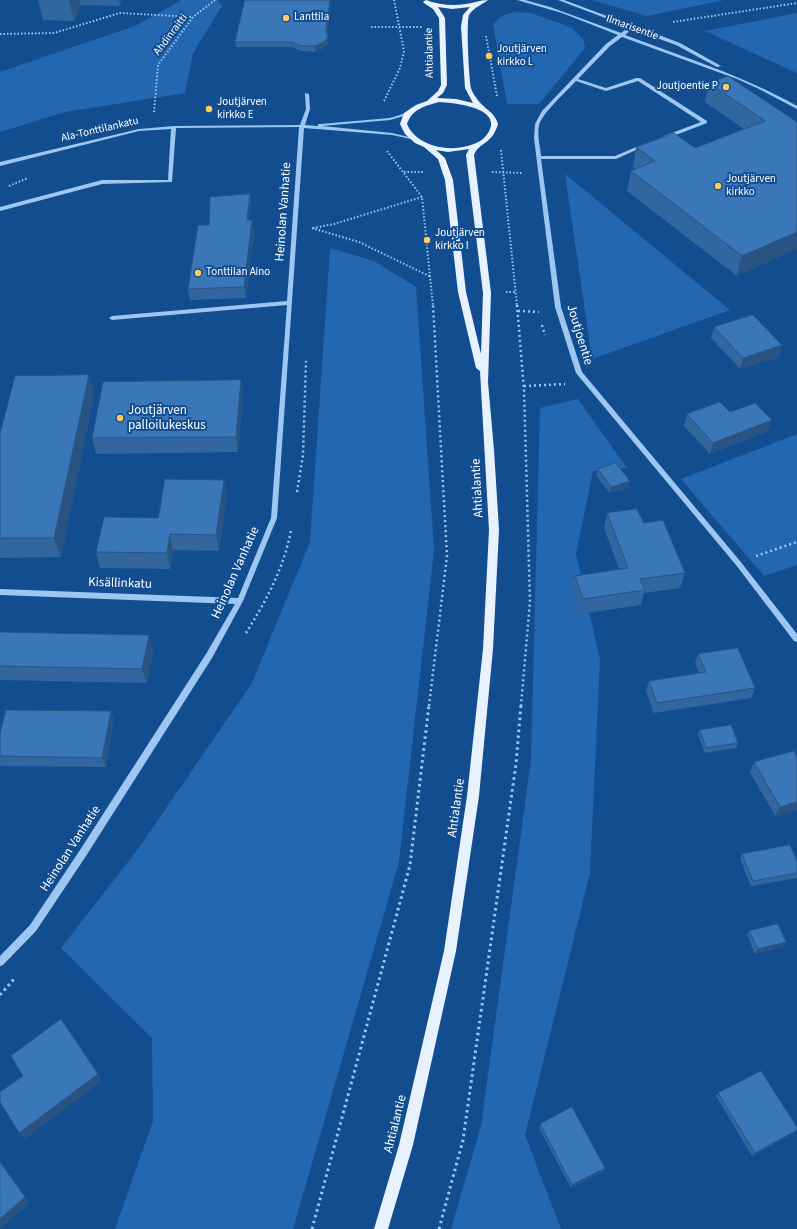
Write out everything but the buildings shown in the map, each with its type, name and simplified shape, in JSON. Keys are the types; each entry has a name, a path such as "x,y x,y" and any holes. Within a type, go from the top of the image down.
{"main road":[{"path":"424,1 452,8 476,4 485,0"},
{"name":"Ahtialantie","path":"424,1 435,8 442,18 444,85 441,92 428,102"},
{"path":"476,4 469,10 464,20 467,80 471,95 493,120 494,126 492,132 488,138 481,143 461,149 450,150 427,146 411,138 403,126 404,119 409,113 428,102 439,100 457,101 473,104 483,109"},
{"name":"Ahtialantie","path":"381,1229 406,1145 450,951 473,796 488,649 494,530 490,450 484,382 487,292 470,155 472,150 481,143"},
{"name":"Ahtialantie","path":"427,146 441,158 449,180 462,292 484,382"}],"street":[{"name":"Ilmarisentie","path":"519,0 554,10 738,77"},
{"name":"Ilmarisentie","path":"560,0 633,26 683,46 797,108"},
{"name":"Joutjoentie","path":"633,26 608,45 544,112 537,124 536,138 558,307 579,373 738,563 797,639"},
{"path":"575,79 606,90 638,79 704,122 660,139"},
{"name":"Heinolan Vanhatie","path":"0,962 33,928 83,853 209,656 240,601 274,518 302,126 308,109 307,94"},
{"name":"Ala-Tonttilankatu","path":"0,164 140,130 174,127 302,126 390,119 409,113"},
{"name":"Ala-Tonttilankatu","path":"302,126 392,134 411,138"},
{"path":"0,209 102,182 170,181 174,127"},
{"path":"539,158 616,157 645,145"},
{"path":"112,318 290,303"},
{"name":"Kisällinkatu","path":"0,592 240,601"}],"path":[{"name":"Ahdinraitti","path":"154,113 158,65 193,17 215,0"},
{"path":"669,22 797,3"},
{"path":"0,34 54,33 120,13 193,17"},
{"path":"486,34 496,94 499,101"},
{"path":"439,1229 464,1140 516,764 530,601 524,386 518,311 501,160 501,144"},
{"path":"311,228 334,224 422,197"},
{"path":"311,220 311,228"},
{"path":"311,228 329,231 369,246 431,278 447,556 410,865 312,1229"},
{"path":"518,311 539,312 558,307"},
{"path":"539,312 540,318"},
{"path":"542,324 546,337"},
{"path":"296,499 303,455 307,353"},
{"path":"524,386 570,384"},
{"path":"244,637 264,606 289,543 291,529"},
{"path":"738,563 797,542"},
{"path":"0,995 14,978"}],"shaded area":[{"path":"182,0 218,0 222,6 193,53 185,93 65,112 0,132 0,72 135,26"},
{"path":"592,0 724,0 647,16"},
{"path":"514,12 531,13 572,28 583,39 585,48 539,104 507,104 493,24 500,17"},
{"path":"797,13 797,73 705,31"},
{"path":"565,174 730,310 592,359"},
{"path":"330,248 374,261 416,287 434,550 399,862 293,1229 115,1229 153,1121 152,1038 61,948 138,849 252,683 310,542"},
{"path":"578,399 627,468 593,471 576,554 600,659 590,873 525,1135 561,1229 451,1229 481,1126 531,760 540,408"},
{"path":"797,434 797,565 764,576 681,479"}],"place":[{"name":"Lanttila","path":"286,18"},
{"name":"Joutjärven kirkko L","path":"489,56"},
{"name":"Joutjoentie P","path":"726,87"},
{"name":"Joutjärven kirkko E","path":"209,109"},
{"name":"Joutjärven kirkko","path":"718,186"},
{"name":"Joutjärven kirkko I","path":"427,240"},
{"name":"Tonttilan Aino","path":"198,273"},
{"name":"Joutjärven palloilukeskus","path":"120,418"}]}
